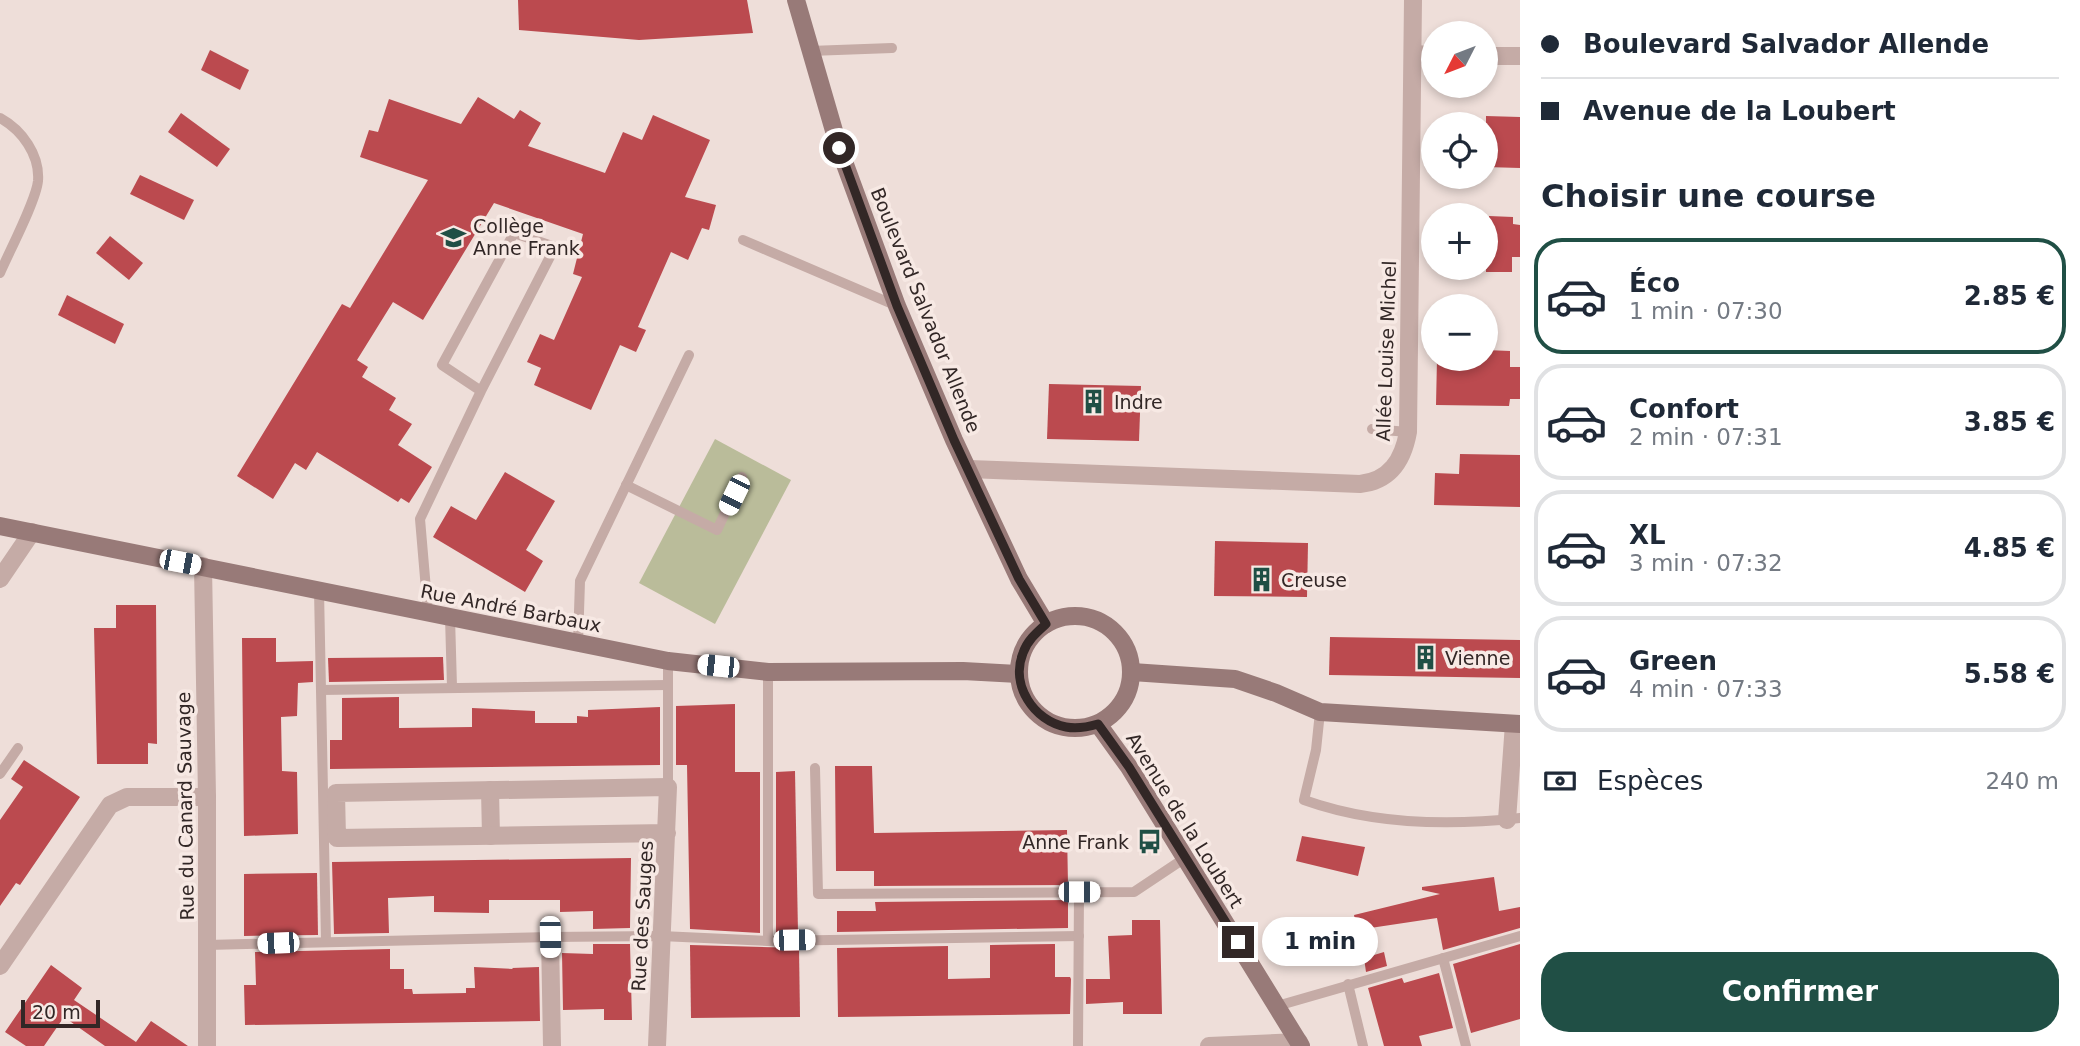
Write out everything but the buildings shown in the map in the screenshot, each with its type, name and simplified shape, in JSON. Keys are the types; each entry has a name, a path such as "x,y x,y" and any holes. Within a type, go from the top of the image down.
{"street":[{"name":"Boulevard Salvador Allende","path":"796,0 839,148 897,306 954,440 1019,579 1046,624"},
{"name":"Allée Louise Michel","path":"969,469 1155,474 1360,484 1373,483 1387,475 1405,448 1408,432 1413,0"},
{"path":"1413,54 1421,54"},
{"path":"1498,55 1520,56"},
{"name":"Rue André Barbaux","path":"0,526 668,661 768,672 963,671 1019,674"},
{"path":"0,579 32,532"},
{"name":"Rue du Canard Sauvage","path":"203,566 207,1046"},
{"path":"1064,617 1084,617 1103,623 1123,644 1132,672 1123,702 1112,715 1098,724 1083,728 1068,728 1039,715 1029,704 1019,674 1022,654 1031,637 1046,624 1064,617"},
{"path":"1132,672 1236,679 1320,712 1517,724 1513,819"},
{"name":"Avenue de la Loubert","path":"1098,724 1129,767 1300,1044"},
{"path":"667,833 337,838 336,793 668,787"},
{"name":"Rue des Sauges","path":"657,1046 668,787"},
{"path":"490,790 491,836"},
{"path":"0,965 110,805 127,797 207,797"},
{"path":"550,937 552,1046"},
{"path":"1209,1046 1300,1044"}],"lane":[{"path":"810,51 892,48"},
{"path":"0,118 24,137 31,149 38,182 0,274"},
{"path":"428,612 419,519 555,247 514,233 442,365 481,391"},
{"path":"743,240 897,306"},
{"path":"578,643 580,581 689,355"},
{"path":"1372,429 1408,432"},
{"path":"626,485 717,530 742,477"},
{"path":"319,590 326,942"},
{"path":"450,617 452,687"},
{"path":"668,661 668,787"},
{"path":"768,672 768,941"},
{"path":"321,690 668,685"},
{"path":"1320,712 1316,750 1304,800 1324,807 1395,820 1483,822 1513,819"},
{"path":"0,774 18,748"},
{"path":"815,768 818,894 1134,892 1185,858"},
{"path":"1078,1046 1079,892"},
{"path":"207,946 550,937 661,936 768,941 1079,936"},
{"path":"1277,1006 1520,936"},
{"path":"1443,958 1466,1046"},
{"path":"1348,984 1363,1046"}],"green space":[{"path":"715,439 791,480 715,624 639,583"}],"place":[{"name":"Collège Anne Frank","path":"453,237"},
{"name":"Indre","path":"1094,402"},
{"name":"Creuse","path":"1261,580"},
{"name":"Vienne","path":"1425,658"},
{"name":"Anne Frank","path":"1149,842"}],"route":[{"path":"839,148 897,306 954,440 1019,579 1046,624 1031,637 1022,654 1019,674 1029,704 1039,715 1068,728 1098,724 1129,767 1238,942"}]}
